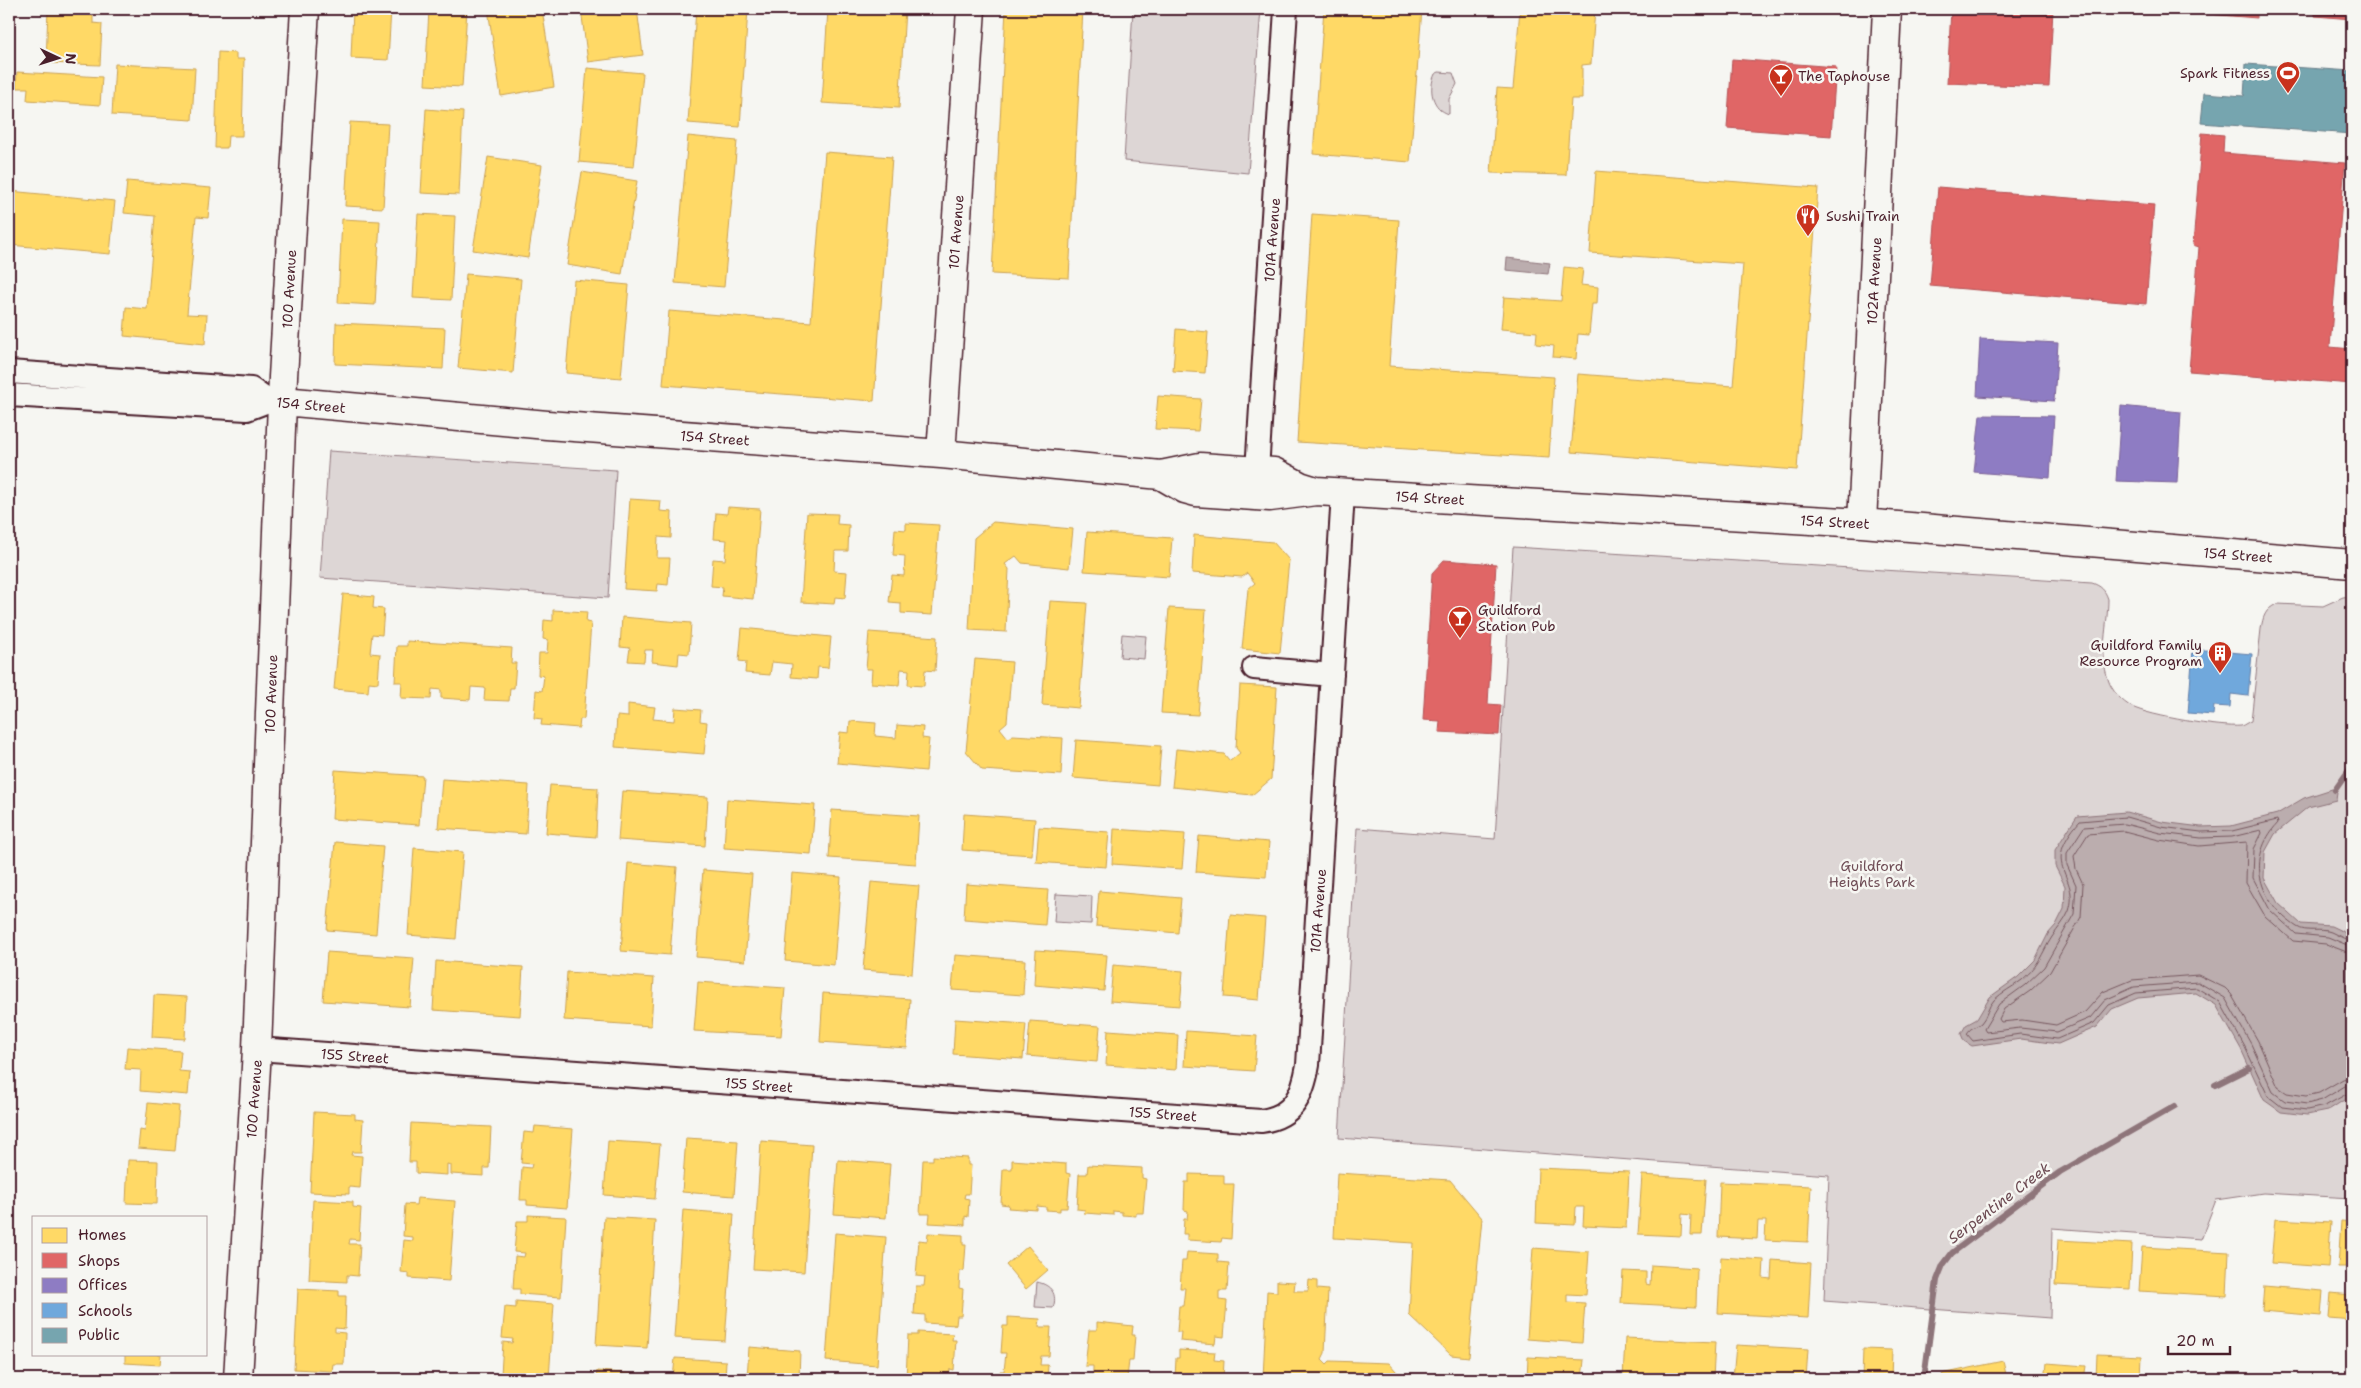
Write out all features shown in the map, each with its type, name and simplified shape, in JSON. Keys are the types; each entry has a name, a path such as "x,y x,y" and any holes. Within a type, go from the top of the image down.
{"main road":[{"name":"100 Avenue","path":"238,1379 257,1049 275,401 305,9"},
{"name":"101 Avenue","path":"940,454 971,9"},
{"name":"102A Avenue","path":"1862,523 1887,9"},
{"name":"154 Street","path":"275,401 538,424 940,454 1161,475 1200,467 1274,472 1300,486 1329,492"},
{"name":"154 Street","path":"1161,475 1196,492 1270,497 1329,492 1862,523 2352,564"}],"street":[{"name":"101A Avenue","path":"1256,471 1286,9"},
{"name":"154 Street","path":"9,372 251,390 275,401"},
{"name":"154 Street","path":"9,394 247,409 275,401"},
{"name":"101A Avenue","path":"1261,1121 1281,1116 1297,1103 1304,1088 1308,1065 1332,675 1329,492"},
{"path":"1254,668 1332,675"},
{"name":"155 Street","path":"257,1049 1261,1121"}],"green space":[{"path":"1133,9 1261,9 1248,173 1124,161"},
{"path":"1439,72 1453,73 1457,84 1449,99 1449,114 1439,108 1433,98 1433,80 1435,74"},
{"path":"329,451 616,470 608,598 320,578"},
{"name":"Guildford Heights Park","path":"1513,547 2092,583 2106,593 2108,599 2104,650 2105,669 2114,691 2121,699 2132,707 2154,714 2202,723 2231,726 2241,726 2251,721 2261,629 2267,611 2277,604 2323,606 2343,597 2352,596 2352,1198 2263,1193 2216,1200 2201,1239 2052,1228 2050,1318 1824,1301 1829,1175 1339,1138 1357,828 1495,839"},
{"path":"1122,634 1146,636 1144,659 1120,657"},
{"path":"1056,894 1092,896 1091,924 1054,922"},
{"path":"1037,1282 1046,1285 1054,1294 1053,1308 1035,1307"}],"water":[{"path":"1507,258 1550,263 1548,274 1506,270"},
{"path":"2332,789 2337,793 2336,800 2308,807 2275,834 2265,852 2264,878 2278,903 2301,924 2331,926 2352,936 2352,1095 2327,1111 2307,1115 2281,1112 2264,1100 2241,1049 2216,1005 2196,993 2138,998 2112,1009 2097,1027 2058,1044 2021,1039 1972,1046 1964,1041 1961,1034 1966,1025 1977,1019 1990,997 2018,977 2035,960 2048,934 2056,925 2064,909 2065,886 2055,866 2055,850 2077,816 2126,812 2162,822 2201,827 2231,826 2277,814 2304,798"}],"building: Homes":[{"path":"48,9 93,9 93,23 102,24 100,65 46,63"},
{"path":"353,9 391,9 388,60 351,58"},
{"path":"429,9 467,9 462,87 425,85"},
{"path":"488,9 542,9 554,87 501,96"},
{"path":"581,9 637,9 643,55 588,62"},
{"path":"696,9 748,9 740,127 688,123"},
{"path":"828,9 905,9 899,108 822,103"},
{"path":"1006,9 1083,9 1069,278 992,274"},
{"path":"1324,9 1422,9 1410,162 1313,154"},
{"path":"1520,9 1595,9 1591,64 1582,65 1582,99 1571,99 1566,175 1491,173 1497,88 1513,89"},
{"path":"218,52 236,53 236,59 244,59 242,136 228,136 227,148 215,148"},
{"path":"115,64 195,68 192,120 112,115"},
{"path":"587,68 643,73 634,167 579,162"},
{"path":"17,72 102,77 100,105 27,100 28,88 16,88"},
{"path":"426,109 463,112 459,195 421,193"},
{"path":"350,122 388,124 383,208 345,206"},
{"path":"688,136 737,141 724,287 675,283"},
{"path":"825,152 892,157 874,401 663,385 669,311 811,322"},
{"path":"488,157 542,165 528,258 473,250"},
{"path":"1596,171 1818,188 1797,470 1571,452 1578,374 1733,386 1743,264 1590,253"},
{"path":"582,172 637,181 622,274 567,265"},
{"path":"127,181 211,188 208,218 196,217 187,314 207,315 205,344 124,336 126,307 147,309 155,216 124,213"},
{"path":"9,191 115,201 110,254 9,245"},
{"path":"418,214 455,216 451,300 413,298"},
{"path":"1312,214 1399,220 1389,366 1554,377 1549,458 1297,442"},
{"path":"342,219 380,221 375,305 338,303"},
{"path":"1564,267 1583,269 1581,285 1598,287 1597,304 1592,304 1589,335 1578,334 1576,359 1553,357 1554,346 1536,344 1537,332 1501,329 1504,297 1561,301"},
{"path":"466,274 521,279 513,373 458,368"},
{"path":"574,280 629,285 621,378 566,373"},
{"path":"336,323 445,328 443,369 335,364"},
{"path":"1176,329 1208,332 1205,373 1173,371"},
{"path":"1158,396 1201,399 1198,431 1155,429"},
{"path":"630,499 661,501 660,511 672,512 671,538 658,537 657,558 670,558 668,585 658,584 657,591 624,589"},
{"path":"728,507 760,509 753,599 722,596 723,587 711,586 713,559 725,560 727,540 714,539 716,513 727,514"},
{"path":"807,513 838,514 837,524 849,525 848,551 835,551 834,571 847,572 845,598 835,597 834,604 801,602"},
{"path":"993,522 1073,529 1069,568 1022,563 1016,556 1005,564 1009,569 1006,632 969,630 974,538"},
{"path":"906,523 939,525 932,615 901,613 901,603 889,602 892,575 904,576 905,556 893,555 895,529 906,530"},
{"path":"1087,532 1172,538 1169,577 1084,571"},
{"path":"1194,535 1273,542 1289,560 1280,653 1242,649 1248,589 1255,583 1247,573 1242,577 1192,573"},
{"path":"343,594 374,597 373,608 384,609 382,635 372,634 370,653 380,654 378,683 369,682 368,692 334,689"},
{"path":"1050,601 1087,603 1079,708 1042,705"},
{"path":"1169,608 1206,610 1198,715 1161,713"},
{"path":"553,610 587,612 586,622 591,623 584,719 580,719 579,728 541,725 542,719 534,718 536,690 542,691 544,676 538,675 539,653 547,653 548,640 543,639 544,620 553,621"},
{"path":"622,617 691,623 689,654 679,653 678,665 652,662 653,650 645,650 644,662 628,661 630,648 620,647"},
{"path":"742,628 831,637 828,668 818,667 817,679 791,677 792,664 772,662 770,675 745,673 746,662 739,661"},
{"path":"869,632 937,637 935,671 925,670 924,686 908,685 909,670 901,669 899,685 871,683 872,669 866,669"},
{"path":"407,641 512,648 511,663 516,663 514,688 510,688 509,701 484,700 485,688 471,687 470,700 441,698 441,690 432,689 431,699 401,698 402,682 395,682 397,646 407,646"},
{"path":"975,659 1012,662 1007,722 1000,728 1008,738 1013,735 1063,738 1061,775 982,770 966,751"},
{"path":"1240,685 1277,687 1271,779 1252,795 1172,787 1176,749 1224,754 1230,761 1240,753 1236,748"},
{"path":"628,704 655,707 653,719 674,721 675,708 701,710 700,721 707,722 704,754 615,747 617,716 628,717"},
{"path":"850,721 876,723 875,736 896,738 897,725 923,727 922,738 929,739 926,771 837,763 840,732 849,733"},
{"path":"1076,740 1161,746 1158,785 1073,778"},
{"path":"335,770 423,776 419,825 332,819"},
{"path":"442,779 529,785 526,834 438,828"},
{"path":"550,785 598,788 596,837 546,833"},
{"path":"622,791 708,797 705,846 618,840"},
{"path":"727,799 815,805 811,854 724,848"},
{"path":"832,810 919,816 916,864 829,858"},
{"path":"964,814 1035,819 1032,855 962,850"},
{"path":"1039,827 1109,832 1106,867 1036,862"},
{"path":"1114,829 1185,834 1182,869 1112,864"},
{"path":"1199,836 1269,842 1266,877 1196,872"},
{"path":"335,842 383,846 376,934 327,930"},
{"path":"414,848 463,852 456,939 408,935"},
{"path":"628,863 677,867 670,955 621,951"},
{"path":"703,870 752,874 745,961 696,957"},
{"path":"792,873 841,877 834,965 785,961"},
{"path":"871,882 919,886 912,974 863,970"},
{"path":"966,884 1048,890 1045,925 964,919"},
{"path":"1099,891 1181,898 1178,933 1096,926"},
{"path":"1230,915 1265,918 1259,1000 1224,997"},
{"path":"1036,950 1107,955 1104,991 1034,985"},
{"path":"327,952 414,958 410,1007 323,1001"},
{"path":"955,955 1025,960 1023,995 952,990"},
{"path":"436,961 523,967 520,1016 433,1010"},
{"path":"1113,965 1183,971 1180,1006 1110,1001"},
{"path":"567,972 654,978 651,1026 564,1020"},
{"path":"698,982 785,988 781,1036 694,1031"},
{"path":"823,993 910,999 907,1048 820,1042"},
{"path":"154,995 187,997 185,1039 152,1037"},
{"path":"955,1019 1026,1024 1023,1059 953,1054"},
{"path":"1030,1021 1100,1026 1097,1062 1027,1056"},
{"path":"1108,1030 1178,1035 1176,1070 1106,1065"},
{"path":"1186,1031 1257,1036 1254,1071 1184,1066"},
{"path":"127,1047 181,1051 179,1071 190,1072 188,1095 140,1091 141,1070 125,1069"},
{"path":"148,1103 179,1106 175,1151 138,1148 140,1130 145,1131"},
{"path":"314,1112 355,1114 355,1119 363,1120 361,1152 352,1152 351,1155 362,1156 360,1188 349,1187 349,1194 310,1192"},
{"path":"411,1123 491,1127 489,1168 484,1168 484,1176 451,1174 451,1165 447,1164 447,1175 416,1173 416,1162 409,1162"},
{"path":"535,1126 573,1129 567,1208 527,1205 527,1200 520,1200 522,1167 531,1168 532,1164 521,1163 524,1132 534,1133"},
{"path":"686,1138 738,1141 734,1196 682,1192"},
{"path":"608,1141 660,1144 655,1199 604,1195"},
{"path":"761,1141 812,1145 804,1272 753,1269"},
{"path":"933,1156 968,1158 968,1165 971,1165 969,1194 965,1194 964,1198 969,1199 968,1217 965,1216 965,1225 929,1223 930,1214 920,1214 923,1160 933,1160"},
{"path":"128,1160 158,1161 157,1204 126,1203"},
{"path":"838,1160 890,1164 886,1218 834,1214"},
{"path":"1012,1160 1066,1164 1066,1173 1070,1174 1067,1208 1060,1208 1060,1211 1046,1210 1046,1207 1037,1206 1037,1210 1008,1208 1009,1205 1001,1204 1003,1169 1012,1169"},
{"path":"1088,1165 1142,1168 1142,1178 1146,1179 1143,1213 1136,1213 1136,1216 1122,1215 1122,1212 1113,1211 1113,1215 1084,1213 1085,1210 1077,1209 1079,1174 1087,1174"},
{"path":"1538,1168 1629,1172 1626,1228 1583,1226 1584,1207 1576,1207 1575,1225 1536,1223"},
{"path":"1337,1173 1450,1180 1482,1218 1469,1357 1451,1355 1409,1315 1413,1243 1334,1238"},
{"path":"1189,1174 1224,1175 1224,1184 1234,1184 1231,1239 1222,1238 1221,1242 1187,1240 1187,1234 1183,1234 1184,1219 1187,1219 1188,1211 1184,1210 1185,1182 1189,1182"},
{"path":"1642,1175 1706,1179 1702,1235 1690,1235 1691,1215 1682,1214 1681,1236 1638,1234"},
{"path":"1720,1182 1811,1186 1808,1242 1765,1240 1766,1221 1758,1221 1757,1239 1718,1237"},
{"path":"417,1198 455,1201 449,1281 409,1278 409,1273 401,1272 404,1240 413,1241 413,1237 403,1236 405,1204 416,1205"},
{"path":"313,1200 353,1202 353,1207 361,1208 359,1240 350,1239 349,1244 360,1244 358,1276 347,1275 347,1282 309,1280"},
{"path":"683,1210 734,1214 725,1341 674,1338"},
{"path":"528,1215 566,1217 561,1297 520,1294 520,1289 513,1289 515,1256 524,1257 525,1253 514,1252 517,1221 528,1221"},
{"path":"604,1217 655,1220 647,1348 596,1345"},
{"path":"2275,1219 2331,1222 2328,1267 2271,1263"},
{"path":"2341,1221 2352,1222 2352,1267 2338,1267"},
{"path":"835,1233 886,1237 877,1365 826,1361"},
{"path":"928,1233 963,1235 963,1245 966,1245 964,1271 960,1271 959,1288 963,1289 961,1316 957,1316 956,1325 925,1323 925,1315 914,1314 916,1286 924,1286 925,1277 916,1276 919,1240 927,1241"},
{"path":"2058,1240 2132,1244 2130,1289 2055,1285"},
{"path":"1028,1246 1048,1270 1026,1289 1006,1265"},
{"path":"2142,1247 2229,1252 2227,1296 2139,1291"},
{"path":"1533,1248 1589,1252 1586,1295 1567,1294 1567,1302 1585,1303 1582,1343 1527,1339"},
{"path":"1187,1252 1218,1254 1218,1262 1229,1263 1227,1291 1219,1291 1219,1300 1227,1301 1224,1337 1216,1336 1215,1344 1180,1341 1181,1332 1177,1332 1179,1306 1183,1306 1185,1288 1180,1288 1182,1261 1186,1261"},
{"path":"1721,1257 1764,1260 1763,1278 1771,1279 1772,1260 1811,1263 1808,1318 1718,1313"},
{"path":"1651,1265 1697,1268 1696,1307 1621,1303 1623,1271 1646,1272 1646,1284 1650,1285"},
{"path":"1309,1280 1317,1281 1317,1289 1328,1290 1325,1353 1322,1359 1327,1364 1330,1361 1389,1363 1403,1379 1263,1379 1267,1291 1277,1292 1277,1281 1295,1282 1294,1291 1308,1291"},
{"path":"2264,1286 2323,1291 2321,1316 2262,1311"},
{"path":"298,1289 339,1291 339,1296 346,1296 345,1329 335,1328 335,1332 345,1333 344,1364 333,1364 332,1371 294,1369"},
{"path":"2331,1293 2352,1295 2352,1320 2329,1318"},
{"path":"516,1301 554,1304 549,1379 508,1379 508,1375 501,1375 503,1342 512,1343 513,1339 502,1338 505,1307 516,1308"},
{"path":"1008,1317 1040,1319 1039,1327 1051,1327 1049,1356 1041,1356 1040,1365 1048,1365 1047,1379 1000,1379 1000,1371 1004,1371 1006,1353 1001,1353 1003,1326 1008,1326"},
{"path":"1097,1322 1133,1326 1132,1335 1135,1335 1133,1361 1129,1361 1127,1378 1132,1379 1084,1379 1085,1375 1093,1375 1093,1366 1085,1366 1089,1330 1097,1330"},
{"path":"918,1332 953,1334 952,1340 956,1340 954,1370 950,1369 949,1374 954,1374 954,1379 906,1379 908,1335 918,1335"},
{"path":"1625,1338 1715,1342 1713,1379 1670,1379 1670,1377 1662,1377 1662,1379 1623,1379"},
{"path":"1736,1345 1808,1349 1806,1379 1733,1379"},
{"path":"749,1347 800,1351 799,1379 747,1379"},
{"path":"1863,1349 1892,1350 1891,1379 1862,1379"},
{"path":"1179,1350 1215,1352 1214,1360 1224,1361 1223,1379 1175,1379 1176,1358 1179,1358"},
{"path":"2097,1354 2142,1356 2141,1379 2096,1379"},
{"path":"125,1356 161,1356 160,1365 125,1363"},
{"path":"1528,1357 1584,1360 1582,1379 1527,1379"},
{"path":"675,1358 726,1361 725,1379 673,1379"},
{"path":"2003,1361 2007,1379 1944,1379 1942,1374"},
{"path":"2047,1363 2086,1366 2084,1379 2045,1379"},
{"path":"597,1371 647,1375 647,1379 596,1379"},
{"path":"123,1376 157,1378 157,1379 123,1379"},
{"path":"294,1376 335,1378 294,1379"}],"building: Shops":[{"path":"1951,9 2053,9 2049,87 1947,83"},
{"path":"2182,9 2257,9 2257,18 2182,12"},
{"path":"2315,9 2352,9 2352,19 2315,16"},
{"name":"The Taphouse","path":"1732,59 1836,67 1831,136 1727,128"},
{"path":"2202,133 2224,135 2223,153 2345,163 2330,347 2352,349 2352,384 2189,371 2199,247 2193,245"},
{"path":"1938,187 2154,205 2146,304 1930,286"},
{"name":"Guildford Station Pub","path":"1444,560 1496,564 1488,704 1501,705 1499,735 1439,732 1440,721 1423,720 1432,573"}],"building: Offices":[{"path":"1980,339 2058,343 2054,401 1977,396"},
{"path":"2121,406 2181,412 2177,483 2116,481"},
{"path":"1980,415 2054,416 2050,478 1974,472"}],"building: Schools":[{"name":"Guildford Family Resource Program","path":"2193,649 2252,654 2248,696 2231,694 2230,707 2214,706 2213,715 2188,713"}],"building: Public":[{"path":"2246,64 2352,71 2352,134 2201,123 2204,93 2244,96"}],"waterway":[{"path":"2335,790 2352,766"},
{"name":"Serpentine Creek","path":"2215,1085 2249,1068"},
{"name":"Serpentine Creek","path":"1924,1379 1937,1280 1943,1265 1952,1253 2060,1172 2175,1106"}],"place":[{"name":"Spark Fitness","path":"2288,94"},
{"name":"The Taphouse","path":"1781,97"},
{"name":"Sushi Train","path":"1808,237"},
{"name":"Guildford Station Pub","path":"1460,639"},
{"name":"Guildford Family Resource Program","path":"2220,674"}]}
